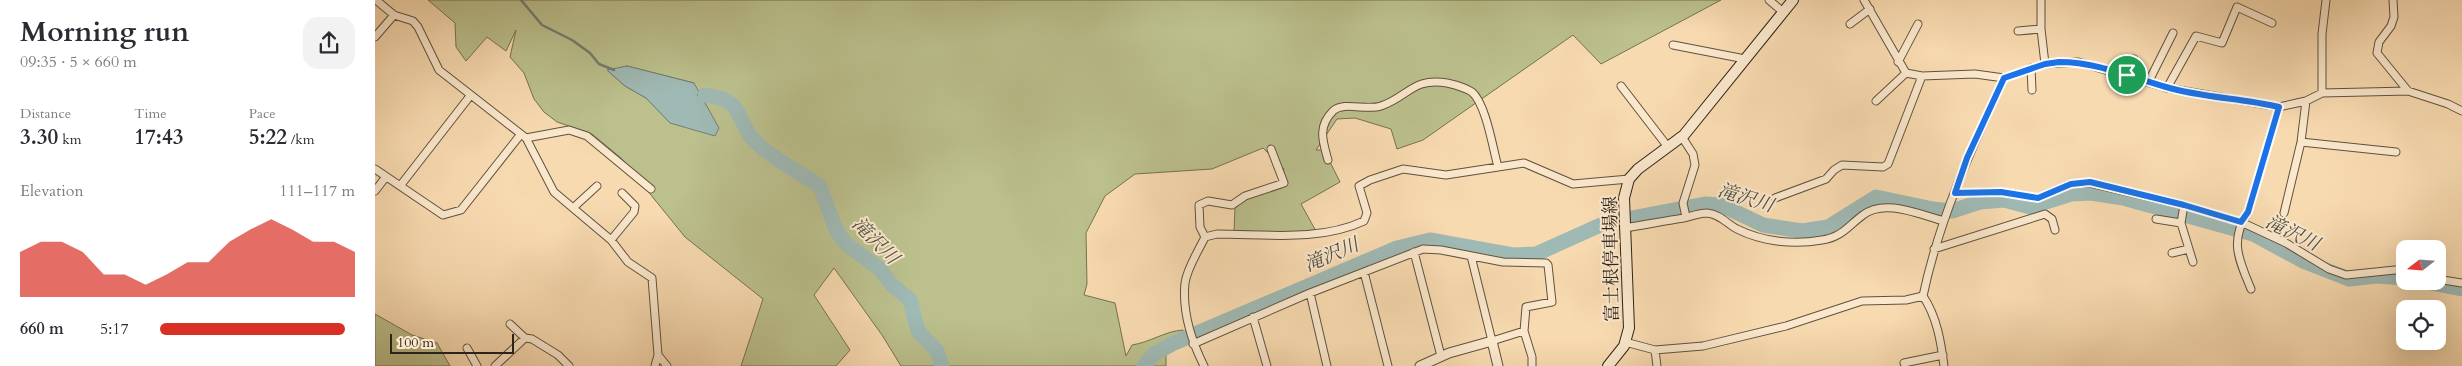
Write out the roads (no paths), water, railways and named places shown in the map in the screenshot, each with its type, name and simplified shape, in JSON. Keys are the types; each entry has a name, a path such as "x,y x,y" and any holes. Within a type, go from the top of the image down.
{"main road":[{"name":"富士根停車場線","path":"1607,366 1625,342 1629,328 1624,198 1629,179 1638,169 1681,137 1793,0"}],"street":[{"path":"376,0 394,15 413,21 418,27 439,70 470,96 524,136 554,192 611,240 628,262 652,278 658,355 655,366"},
{"path":"1769,0 1783,12"},
{"path":"1864,0 1898,62 1906,72 1922,76 1975,74 2004,78 2045,64 2078,62 2149,81 2167,88 2279,107 2305,101 2322,93 2408,91 2449,104 2462,111"},
{"path":"2041,0 2041,30 2045,64"},
{"path":"2322,93 2322,34 2326,0"},
{"path":"2393,0 2394,17 2391,26 2379,42 2377,53 2408,91"},
{"path":"2167,88 2196,36 2222,43 2237,7 2272,23"},
{"path":"1850,24 1870,9"},
{"path":"375,37 394,15"},
{"path":"1898,62 1918,24"},
{"path":"2018,31 2041,30"},
{"path":"2149,81 2173,33"},
{"path":"1673,45 1745,59"},
{"path":"2127,75 2135,59"},
{"path":"2031,68 2032,90"},
{"path":"1876,101 1906,72"},
{"path":"1775,198 1826,179 1842,164 1883,167 1888,164 1922,76"},
{"path":"1945,366 1941,339 1929,306 1923,296 1934,249 1951,200 1967,158 2004,78"},
{"path":"1328,160 1321,134 1322,126 1333,111 1342,106 1381,106 1424,82 1437,81 1459,85 1473,93 1481,103 1498,167"},
{"path":"1621,86 1668,147"},
{"path":"400,186 470,96"},
{"path":"2284,213 2301,142 2305,101"},
{"path":"2251,290 2241,263 2236,241 2241,222 2248,212 2279,107"},
{"path":"375,169 385,178 443,215 461,210 524,136 569,130 587,136 651,189"},
{"path":"1681,137 1693,154 1695,166 1683,203 1686,217"},
{"path":"2301,142 2396,152"},
{"path":"1205,237 1200,227 1199,205 1208,201 1232,205 1245,196 1283,183 1271,148"},
{"path":"1205,237 1217,234 1317,234 1343,229 1364,221 1367,212 1359,186 1370,180 1403,169 1446,175 1524,163 1573,184 1629,179"},
{"path":"375,191 385,178"},
{"path":"1955,193 2001,192 2038,198 2071,184 2090,182 2184,205 2241,222 2286,243 2329,269 2346,274 2396,269"},
{"path":"573,208 597,186"},
{"path":"611,240 634,212 635,206 622,193"},
{"path":"2184,205 2181,223 2193,262"},
{"path":"1624,228 1707,213 1724,219 1734,228 1749,234 1766,239 1798,242 1839,236 1863,215 1872,210 1883,208 1894,207 1944,219"},
{"path":"1934,249 2045,214 2052,219 2055,230"},
{"path":"2156,219 2181,223"},
{"path":"1204,366 1192,341 1186,318 1185,282 1205,237"},
{"path":"1192,341 1414,252 1423,249 1441,250 1503,262 1548,265 1552,302 1526,307 1524,331 1532,357 1532,366"},
{"path":"2173,253 2189,249"},
{"path":"1414,252 1441,356"},
{"path":"1471,256 1497,366"},
{"path":"1364,272 1388,366"},
{"path":"2446,280 2462,283"},
{"path":"1310,293 1327,366"},
{"path":"1625,342 1655,350 1682,349 1725,342 1786,326 1862,301 1906,300 1923,296"},
{"path":"1253,317 1267,366"},
{"path":"510,324 525,338 532,339 566,365"},
{"path":"1419,366 1441,356 1524,331"},
{"path":"495,366 525,338"},
{"path":"467,348 477,366"},
{"path":"1655,350 1657,366"},
{"path":"658,355 667,366"},
{"path":"1904,363 1943,355"}],"water":[{"path":"627,66 694,83 719,128 715,136 670,123 646,98 625,86 607,70"}],"waterway":[{"path":"521,0 542,25 572,40 590,53 599,64 614,70"},
{"name":"滝沢川","path":"698,95 705,95"},
{"name":"滝沢川","path":"705,95 724,99 735,107 750,136 762,148 817,184 821,189 835,228 845,243 881,270 891,284 910,300 918,331 937,351 942,366"},
{"name":"滝沢川","path":"1144,366 1154,354 1174,343 1397,248 1430,240 1513,255 1536,254 1605,223 1705,204 1721,205 1763,225 1802,231 1828,227 1876,197 1952,211 1980,202 2004,200 2030,207 2071,194 2091,193 2123,198 2253,234 2303,261 2349,279 2377,276 2396,277"},
{"name":"滝沢川","path":"2446,286 2462,289"}]}
